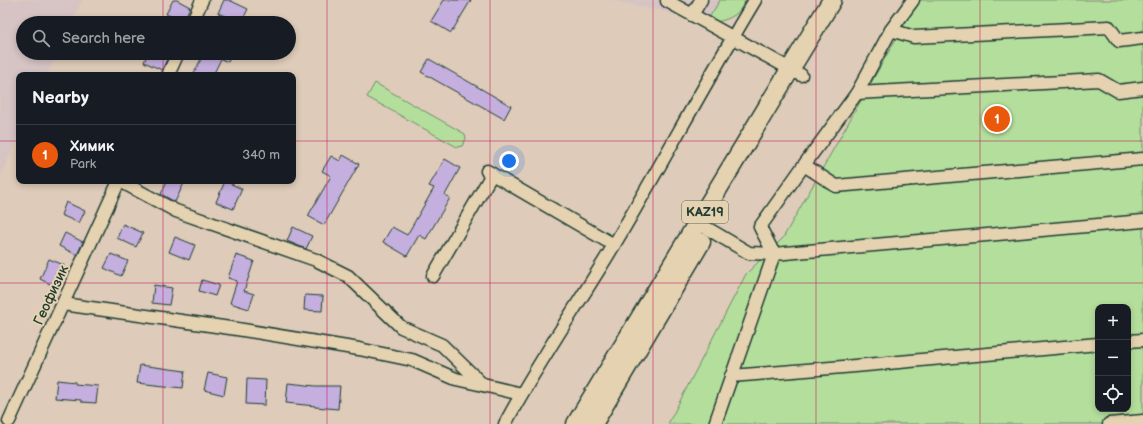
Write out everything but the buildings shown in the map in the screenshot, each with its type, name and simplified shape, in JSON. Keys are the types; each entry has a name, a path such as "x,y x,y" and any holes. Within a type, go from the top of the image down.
{"highway":[{"name":"KAZ19","path":"796,72 832,0"},
{"name":"KAZ19","path":"576,424 703,226 796,72 845,0"},
{"name":"KAZ19","path":"593,424 703,226"}],"street":[{"path":"195,16 202,0"},
{"path":"666,0 796,72"},
{"path":"692,15 702,0"},
{"path":"505,424 521,394 614,245 754,0"},
{"path":"715,424 774,254 760,227 857,93 891,30 913,0"},
{"path":"891,30 914,37 1109,27 1119,41 1143,38"},
{"path":"169,72 175,60"},
{"path":"857,93 1099,80 1118,91 1143,88"},
{"path":"804,165 836,186 1143,159"},
{"path":"433,276 489,173 614,245"},
{"name":"Геофизик","path":"8,421 119,184"},
{"path":"126,184 176,211 316,260 348,276 402,327 442,345 483,385"},
{"path":"703,226 749,253 774,254 1143,221"},
{"path":"63,304 237,328 359,349 412,360 456,379 521,394"},
{"path":"1131,341 1143,340"},
{"path":"731,376 1095,344"},
{"path":"1108,424 1143,421"}],"shaded area":[{"path":"0,0 82,0 74,16 16,16 16,60 54,60 48,72 16,72 16,141 0,176"},
{"path":"611,0 720,0 707,21"}],"green space":[{"path":"720,0 746,0 741,9 731,17 718,21 707,21"},
{"path":"918,0 1143,0 1143,424 668,424 746,274 783,238"},
{"path":"375,83 465,134 466,139 462,146 457,147 367,97"}],"place":[{"name":"Химик","path":"997,119"}]}
